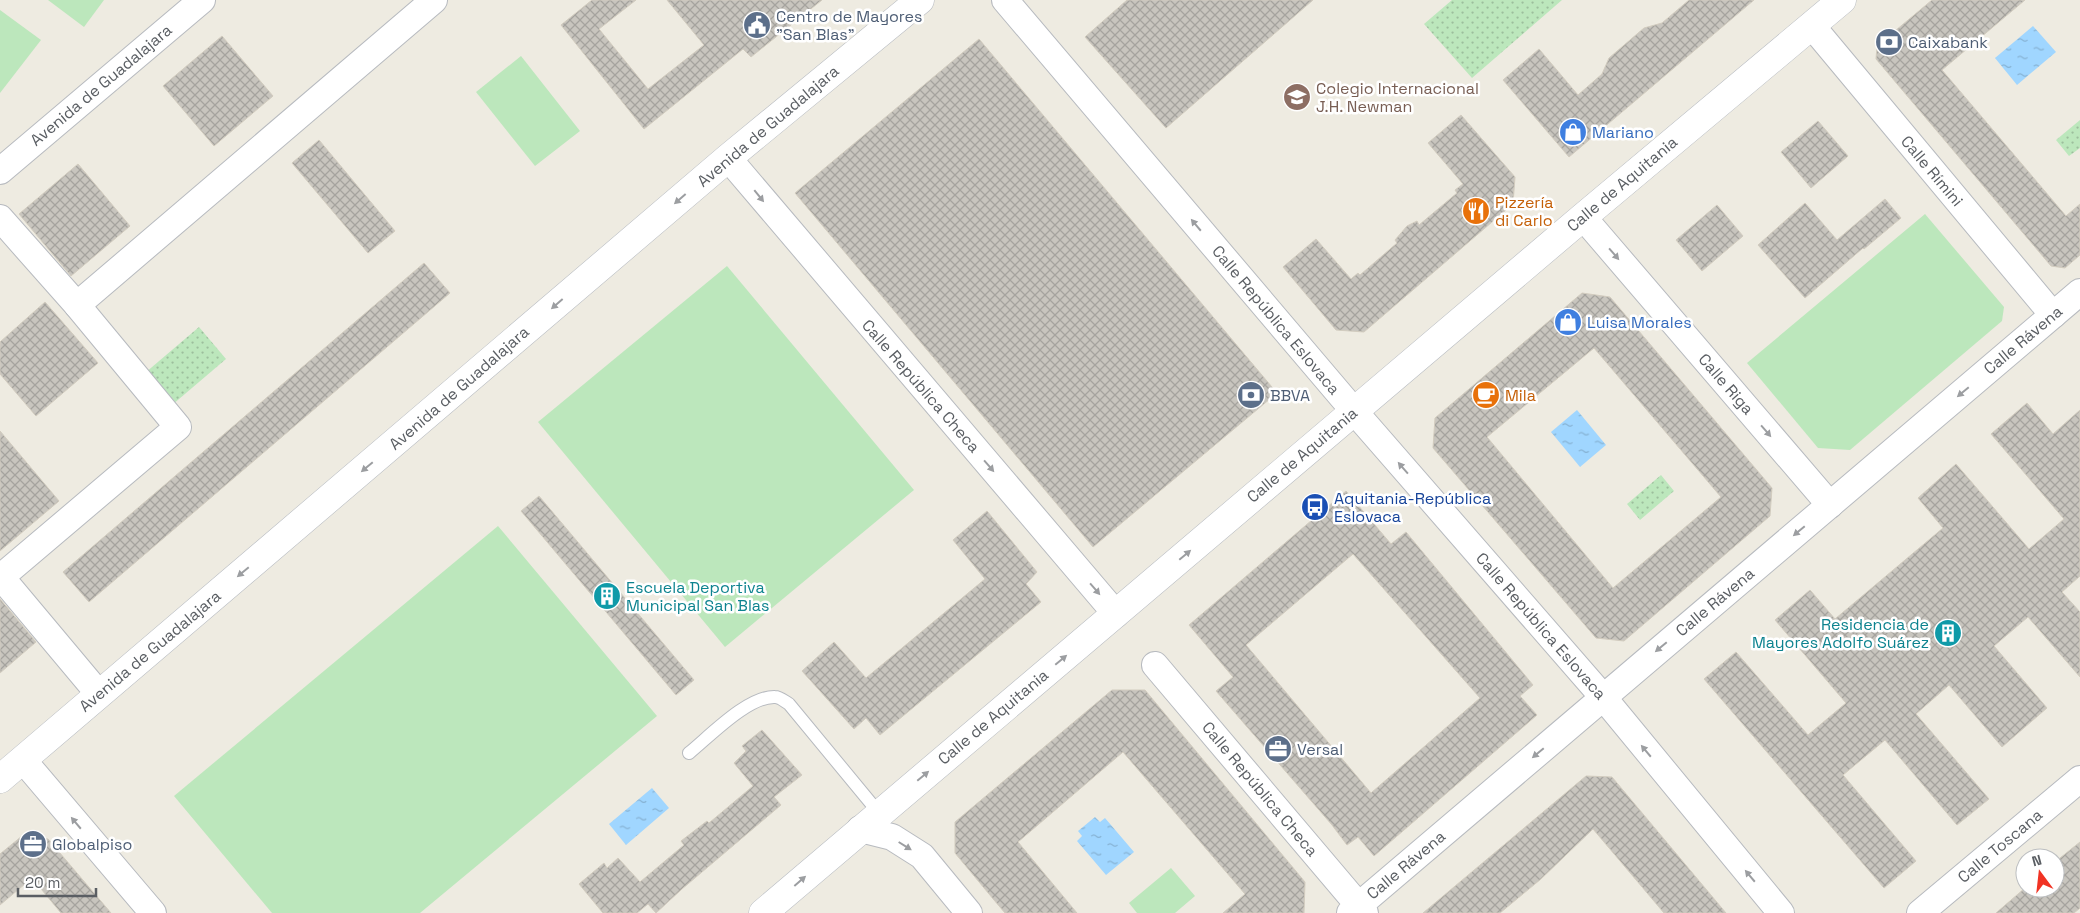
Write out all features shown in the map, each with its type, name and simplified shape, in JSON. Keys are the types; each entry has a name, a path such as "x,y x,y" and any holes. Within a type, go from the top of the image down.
{"street":[{"name":"Avenida de Guadalajara","path":"0,171 202,0"},
{"path":"77,306 434,0"},
{"name":"Avenida de Guadalajara","path":"0,779 728,158 920,0"},
{"name":"Calle República Eslovaca","path":"1005,0 1354,411 1603,697 1781,913"},
{"name":"Calle de Aquitania","path":"763,913 1583,217 1842,0"},
{"name":"Calle Rímini","path":"1812,26 2053,315"},
{"name":"Calle República Checa","path":"728,158 1116,614"},
{"name":"Calle Riga","path":"1583,217 1830,505"},
{"path":"0,218 77,306 178,427 1,576 99,694"},
{"name":"Calle Rávena","path":"1358,910 1603,697 2080,292"},
{"name":"Calle República Checa","path":"1155,665 1358,910"},
{"path":"23,760 153,913"},
{"name":"Calle Toscana","path":"1920,913 2080,779"},
{"path":"870,821 922,856 969,913"}],"lane":[{"path":"689,753 750,703 763,698 777,697 789,704 870,821"}],"green space":[{"path":"48,0 104,0 84,27"},
{"path":"1452,0 1562,0 1472,78 1424,24"},
{"path":"0,10 41,40 0,93"},
{"path":"521,56 580,131 535,166 476,92"},
{"path":"2080,120 2080,148 2069,156 2056,140"},
{"path":"1925,214 2004,307 2002,321 1850,450 1818,448 1747,363"},
{"path":"727,266 914,490 725,647 538,422"},
{"path":"199,327 226,359 172,405 145,373"},
{"path":"1661,475 1674,491 1640,520 1627,504"},
{"path":"498,526 657,716 420,913 272,913 174,796"},
{"path":"1171,868 1195,896 1175,913 1137,913 1129,903"}],"water":[{"path":"2033,26 2056,52 2017,85 1995,58"},
{"path":"1577,410 1606,445 1580,467 1551,432"},
{"path":"652,788 669,808 626,845 609,824"},
{"path":"1095,817 1100,822 1105,818 1134,852 1106,875 1077,841 1082,836 1078,831"}],"building":[{"path":"592,0 636,0 599,29 648,89 704,45 667,0 822,0 751,57 743,49 644,129 561,25"},
{"path":"1127,0 1313,0 1166,128 1085,37"},
{"path":"1689,0 1754,0 1569,157 1503,80 1539,49 1578,95 1602,74 1609,58 1644,28 1662,23"},
{"path":"1932,0 2025,0 1942,70 2066,216 2080,204 2080,255 2065,268 2051,266 1876,59 1877,46"},
{"path":"222,36 273,96 214,146 163,86"},
{"path":"979,39 1277,393 1093,547 795,193"},
{"path":"1461,115 1515,177 1513,204 1364,332 1336,330 1283,267 1316,239 1351,279 1358,273 1360,275 1397,243 1395,240 1407,226 1417,221 1419,225 1457,193 1455,190 1463,184 1428,143"},
{"path":"1818,121 1848,156 1811,188 1781,152"},
{"path":"319,140 395,231 368,253 292,163"},
{"path":"78,164 130,226 71,276 19,214"},
{"path":"1885,199 1901,218 1805,298 1758,245 1805,203 1837,240"},
{"path":"1717,205 1743,236 1702,271 1676,240"},
{"path":"424,263 450,293 89,602 63,572"},
{"path":"1582,293 1610,297 1772,488 1770,516 1624,641 1596,638 1433,448 1435,418","holes":["1594,348 1721,497 1613,588 1487,437"]},
{"path":"45,302 98,363 36,416 0,374 0,342"},
{"name":"Residencia de Mayores Adolfo Suárez","path":"2027,403 2053,434 2080,410 2080,576 2062,592 2080,612 2080,677 2028,617 1994,646 2047,708 2002,747 1949,685 1916,714 1989,799 1957,825 1885,740 1843,775 1916,861 1884,888 1704,679 1736,652 1808,735 1846,703 1775,620 1810,590 1835,619 1943,528 1918,498 1956,464 2029,549 2064,519 1991,434"},
{"path":"0,431 59,501 0,551"},
{"path":"1346,491 1391,544 1406,532 1533,685 1520,696 1537,715 1374,856 1358,837 1347,845 1332,825 1216,691 1233,677 1189,625","holes":["1353,554 1480,698 1371,793 1246,645"]},
{"name":"Escuela Deportiva Municipal San Blas","path":"539,496 694,680 676,695 521,511"},
{"path":"987,511 1037,572 1026,584 1041,602 880,735 866,718 854,729 802,671 834,642 866,678 985,579 953,540"},
{"path":"0,599 36,642 0,673"},
{"path":"1112,690 1145,690 1305,882 1304,913 1223,913 1245,894 1123,752 1018,842 1077,913 1005,913 955,853 955,822"},
{"path":"762,730 802,775 774,797 781,805 656,913 648,904 637,913 603,913 579,884 604,863 607,868 618,858 640,882 684,845 681,841 707,821 709,823 753,786 734,763 746,751 742,746"},
{"path":"1586,776 1612,777 1726,913 1664,913 1593,829 1541,879 1500,913 1423,913"},
{"path":"22,836 48,839 111,913 61,913 32,878 0,905 0,854"},
{"path":"2080,842 2080,908 2074,913 1996,913 2015,897 2065,898 2065,854"}],"place":[{"name":"Centro de Mayores \"San Blas\"","path":"757,25"},
{"name":"Caixabank","path":"1889,42"},
{"name":"Colegio Internacional J.H. Newman","path":"1297,97"},
{"name":"Mariano","path":"1573,132"},
{"name":"Pizzería di Carlo","path":"1476,211"},
{"name":"Luisa Morales","path":"1568,322"},
{"name":"BBVA","path":"1251,395"},
{"name":"Mila","path":"1486,395"},
{"name":"Aquitania-República Eslovaca","path":"1315,507"},
{"name":"Escuela Deportiva Municipal San Blas","path":"607,596"},
{"name":"Residencia de Mayores Adolfo Suárez","path":"1948,633"},
{"name":"Versal","path":"1278,749"},
{"name":"Globalpiso","path":"33,844"}]}
